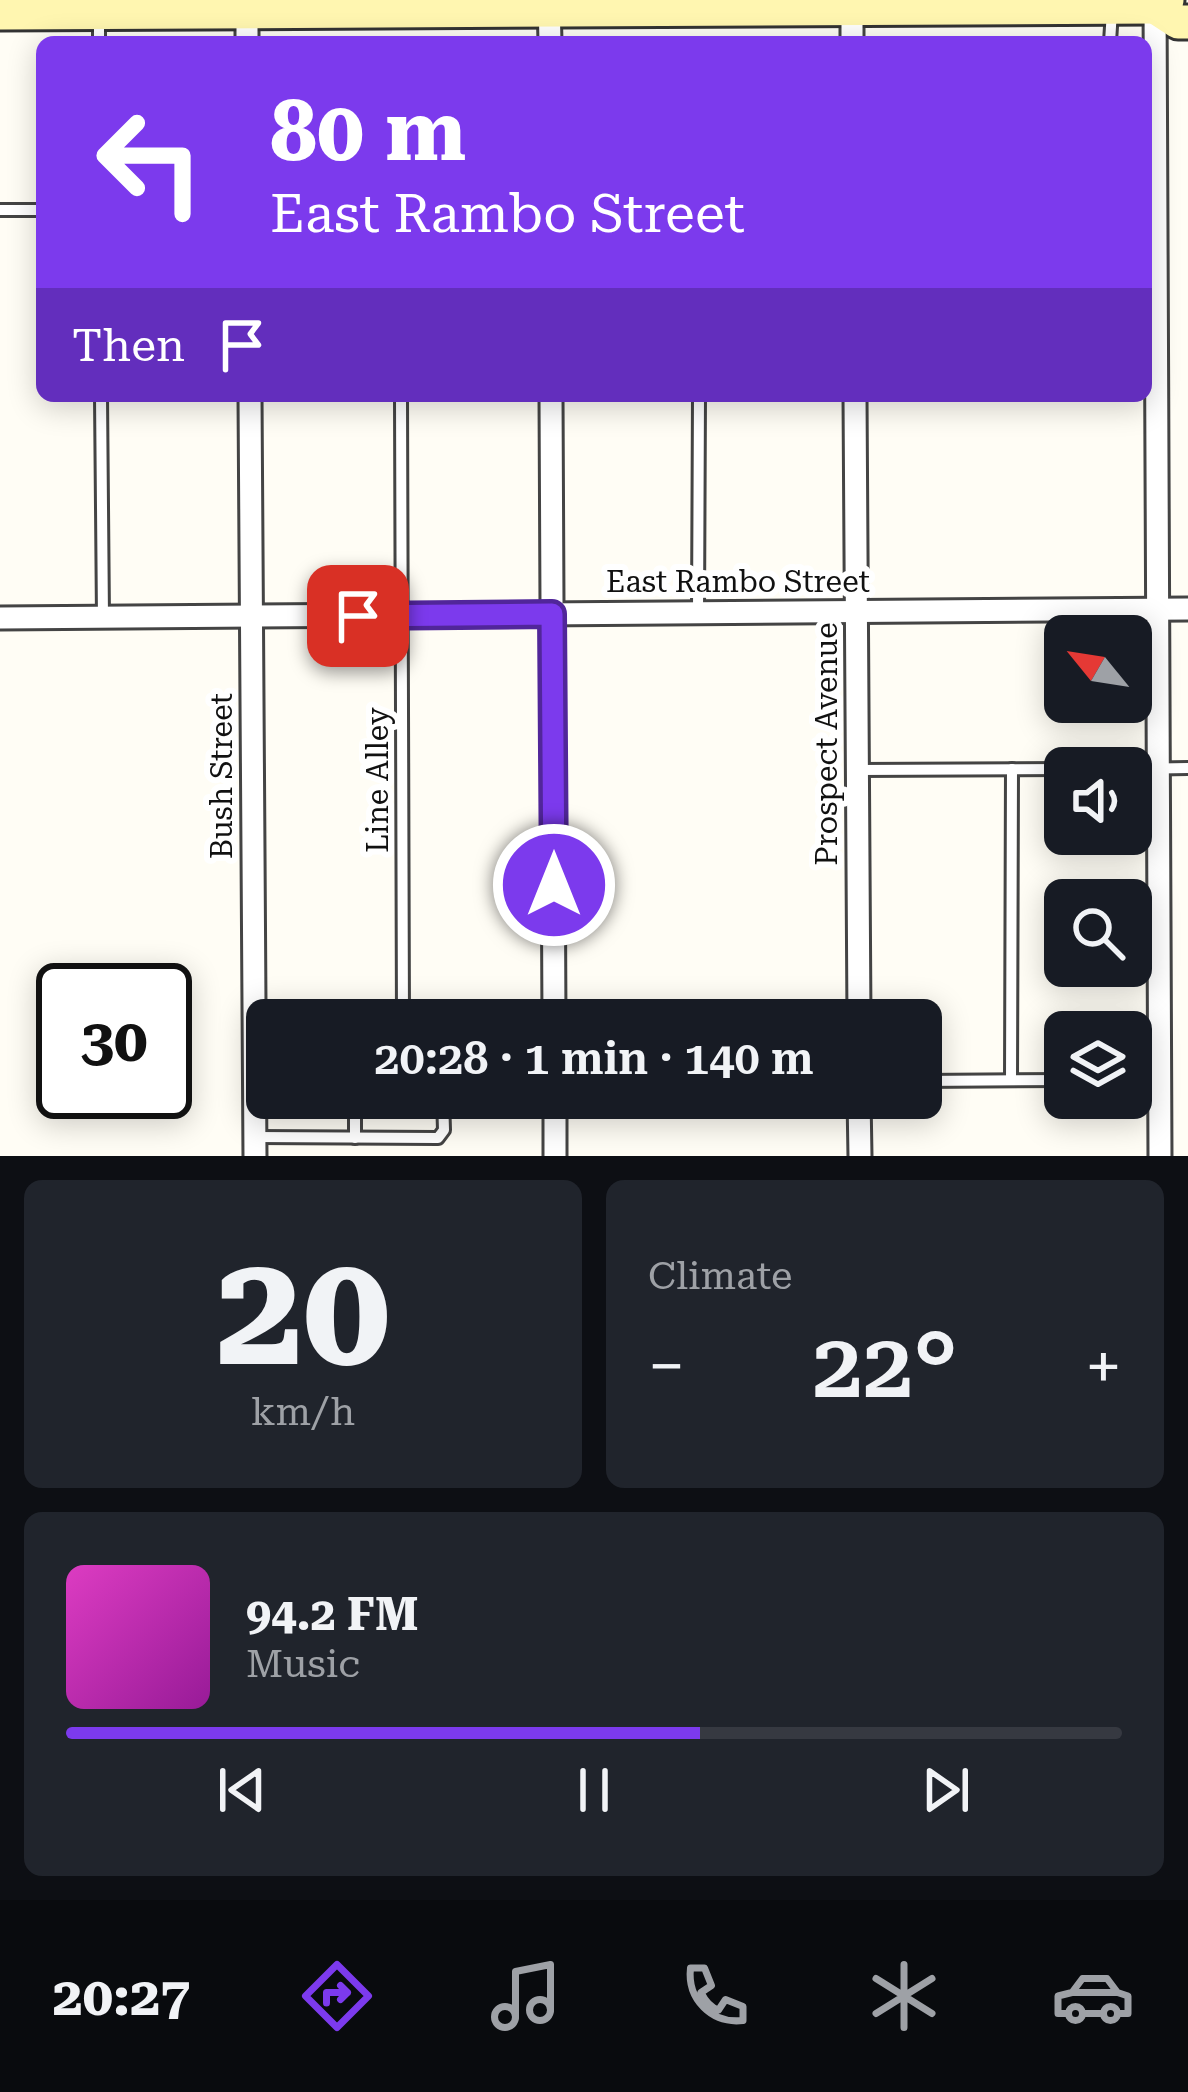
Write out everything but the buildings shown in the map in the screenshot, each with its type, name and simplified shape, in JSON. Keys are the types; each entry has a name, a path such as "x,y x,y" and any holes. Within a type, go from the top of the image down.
{"street":[{"path":"0,13 99,27 247,18 852,17 1112,8 1159,2"},
{"path":"1159,2 1178,22 1188,22"},
{"path":"1152,177 1159,2"},
{"path":"1152,260 1160,1156"},
{"name":"Bush Street","path":"250,402 259,999"},
{"path":"551,402 554,999"},
{"name":"Prospect Avenue","path":"855,402 859,999"},
{"name":"East Rambo Street","path":"0,619 1188,609"},
{"path":"555,1119 555,1156"},
{"path":"860,1119 860,1156"}],"lane":[{"path":"1110,36 1112,8"},
{"path":"0,210 36,210"},
{"path":"101,402 103,618"},
{"name":"Line Alley","path":"401,402 403,999"},
{"path":"698,613 699,402"},
{"path":"1152,769 1188,768"},
{"path":"1011,1080 1012,769"},
{"path":"857,770 1044,769"},
{"path":"942,1081 1044,1080"},
{"path":"1152,1080 1160,1080"},
{"path":"355,1119 355,1138"},
{"path":"255,1146 355,1138 438,1138 444,1119"}],"route":[{"path":"358,616 552,614 554,885"}]}
